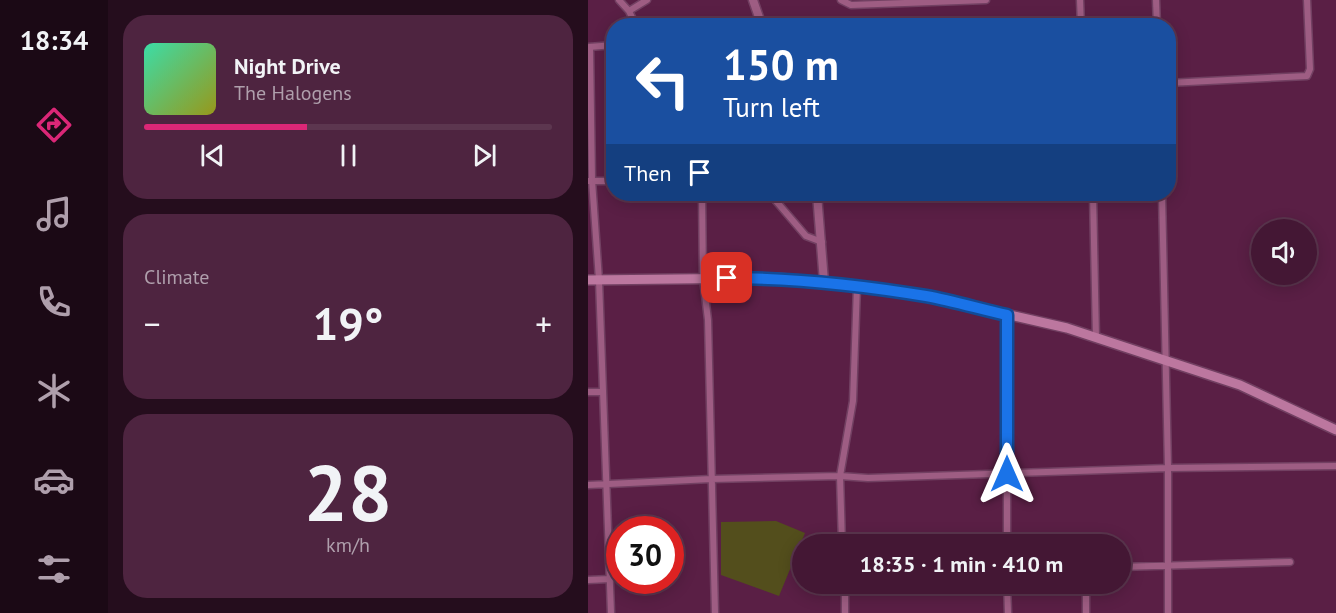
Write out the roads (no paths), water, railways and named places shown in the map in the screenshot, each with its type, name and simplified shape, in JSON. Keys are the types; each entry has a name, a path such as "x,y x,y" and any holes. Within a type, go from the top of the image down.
{"main road":[{"path":"753,0 759,18"},
{"path":"818,201 824,282"},
{"path":"588,280 775,278 927,296 1067,328 1240,385 1336,430"}],"street":[{"path":"619,0 632,18"},
{"path":"629,11 647,0"},
{"path":"841,0 851,5 986,0"},
{"path":"1080,0 1081,18"},
{"path":"1156,0 1157,18"},
{"path":"1176,83 1307,76 1310,69 1307,0"},
{"path":"606,46 589,47 590,180 599,280 607,516"},
{"path":"590,180 606,181"},
{"path":"702,201 704,278 708,320 715,613"},
{"path":"776,201 806,236 822,242"},
{"path":"1093,201 1096,338"},
{"path":"1162,201 1168,468 1168,613"},
{"path":"842,534 840,476 853,401 857,286"},
{"path":"1007,315 1007,534"},
{"path":"588,392 603,392"},
{"path":"588,485 711,479 840,476 868,478 1168,468 1336,466"},
{"path":"1131,566 1290,562"},
{"path":"588,580 606,579"},
{"path":"610,594 611,613"},
{"path":"844,594 845,613"},
{"path":"1008,594 1008,613"},
{"path":"1086,594 1086,613"}]}
